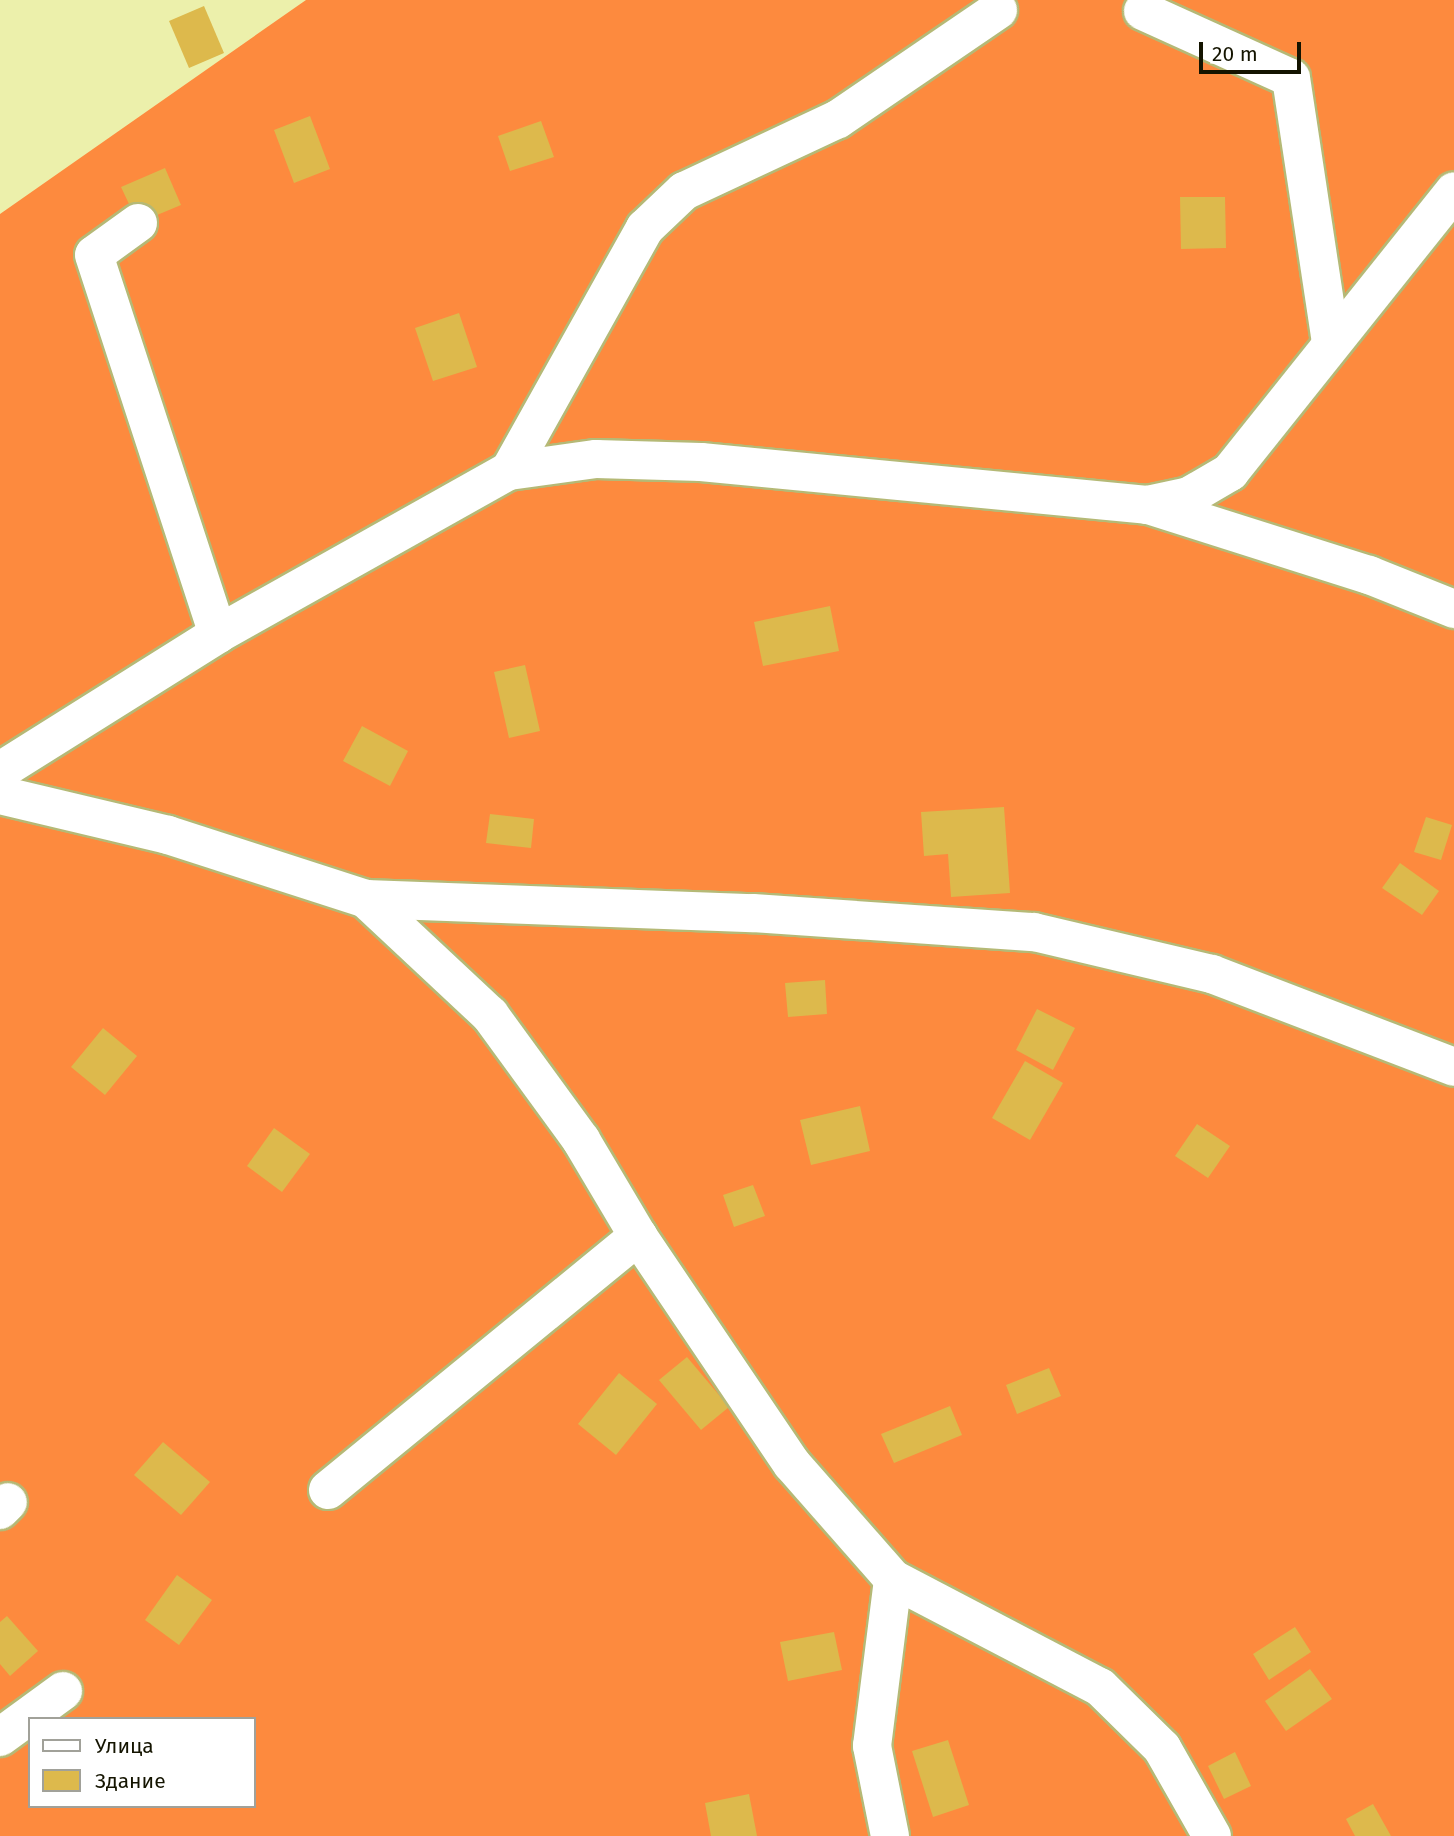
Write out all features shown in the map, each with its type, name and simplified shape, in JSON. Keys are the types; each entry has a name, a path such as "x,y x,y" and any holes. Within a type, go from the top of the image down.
{"street":[{"path":"509,471 645,228 684,191 838,119 998,10"},
{"path":"1143,11 1291,78 1331,341"},
{"path":"1147,505 1189,496 1230,472 1331,341 1454,191"},
{"path":"138,223 94,255 218,634"},
{"path":"0,771 218,634 509,471 596,459 701,461 1147,505 1369,575 1454,610"},
{"path":"0,795 169,835 366,899 754,913 1034,932 1212,974 1454,1067"},
{"path":"366,899 490,1015 581,1140 638,1236 792,1464 892,1578 1100,1687 1162,1748 1212,1836"},
{"path":"328,1490 638,1236"},
{"path":"890,1836 872,1746 892,1578"},
{"path":"0,1737 63,1691"}],"shaded area":[{"path":"306,0 1454,0 1454,1836 0,1836 0,214"}],"building":[{"path":"204,6 224,53 189,68 169,21"},
{"path":"310,116 330,169 294,183 274,130"},
{"path":"541,121 554,157 510,171 498,136"},
{"path":"165,168 181,205 138,223 121,187"},
{"path":"1180,197 1225,197 1226,248 1181,249"},
{"path":"459,313 477,367 433,381 415,328"},
{"path":"830,606 839,651 763,666 754,622"},
{"path":"525,665 540,731 509,738 494,672"},
{"path":"362,726 408,751 390,786 343,761"},
{"path":"1004,807 1010,893 951,897 948,854 924,856 921,812"},
{"path":"490,814 534,819 531,848 486,843"},
{"path":"1426,817 1452,825 1441,860 1414,852"},
{"path":"1400,863 1439,891 1422,915 1382,888"},
{"path":"825,980 827,1014 788,1017 785,983"},
{"path":"1037,1009 1075,1028 1053,1070 1016,1050"},
{"path":"103,1028 137,1056 105,1095 71,1067"},
{"path":"1025,1061 1063,1083 1030,1140 992,1118"},
{"path":"860,1106 870,1151 811,1165 800,1120"},
{"path":"1197,1124 1230,1146 1208,1178 1175,1156"},
{"path":"274,1128 310,1154 282,1192 247,1166"},
{"path":"753,1185 765,1216 734,1227 723,1195"},
{"path":"687,1357 729,1407 701,1430 659,1380"},
{"path":"1049,1368 1061,1396 1017,1414 1006,1385"},
{"path":"619,1373 657,1404 616,1455 578,1424"},
{"path":"950,1406 962,1435 894,1463 881,1434"},
{"path":"163,1442 210,1482 181,1515 134,1475"},
{"path":"177,1575 212,1600 179,1645 145,1620"},
{"path":"7,1616 38,1651 10,1676 0,1664 0,1622"},
{"path":"1295,1627 1311,1652 1269,1680 1253,1654"},
{"path":"834,1632 842,1670 788,1681 780,1642"},
{"path":"1310,1669 1332,1699 1286,1731 1265,1701"},
{"path":"948,1740 969,1805 933,1817 912,1751"},
{"path":"1235,1752 1251,1786 1224,1799 1208,1766"},
{"path":"749,1794 757,1836 711,1836 705,1803"},
{"path":"1373,1804 1391,1836 1355,1836 1346,1819"}]}
